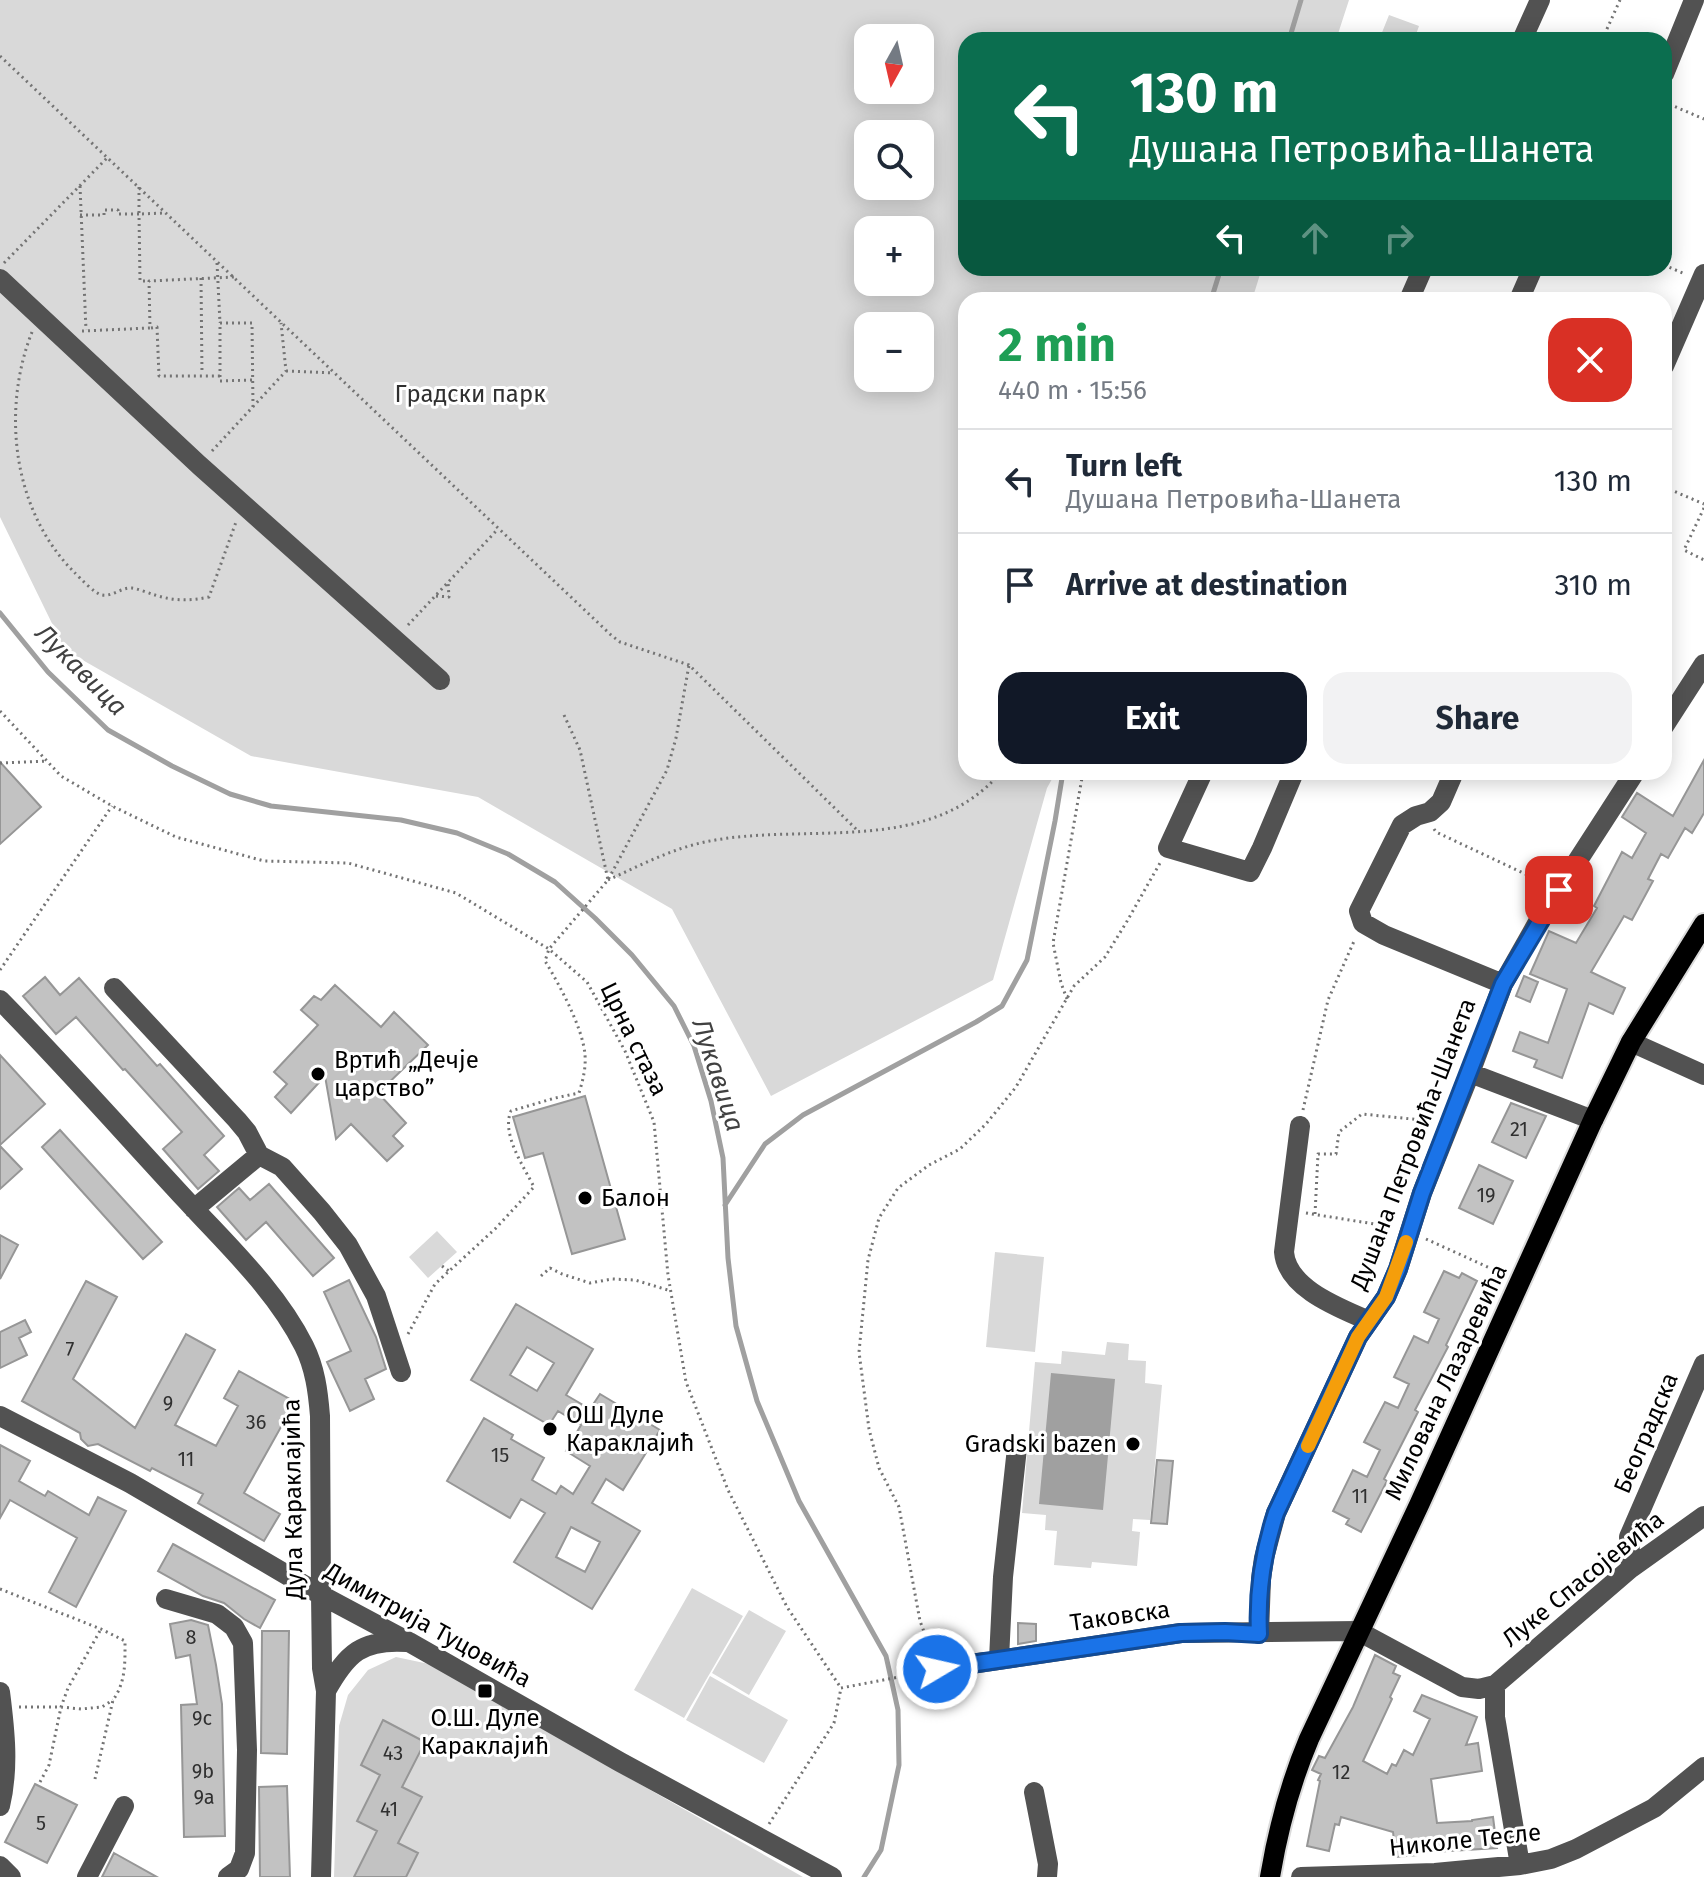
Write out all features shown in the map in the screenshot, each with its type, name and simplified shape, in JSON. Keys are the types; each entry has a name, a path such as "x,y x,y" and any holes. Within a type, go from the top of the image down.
{"main road":[{"name":"Милована Лазаревића","path":"1270,1877 1283,1810 1294,1774 1358,1631 1631,1042 1704,924"}],"street":[{"path":"1526,32 1540,0"},
{"path":"1672,54 1694,0"},
{"path":"1672,343 1696,274"},
{"path":"0,279 199,465 440,680"},
{"path":"1672,714 1704,664"},
{"path":"1199,780 1168,848 1250,872 1291,780"},
{"path":"1363,923 1359,911 1402,825 1430,812 1441,802 1451,780"},
{"name":"Душана Петровића-Шанета","path":"1259,1634 1264,1558 1276,1513 1358,1337 1386,1297 1422,1193 1503,984 1538,922 1630,780"},
{"name":"Душана Петровића-Шанета","path":"1363,923 1384,935 1503,984"},
{"path":"114,988 237,1120 259,1155 282,1167 348,1245 376,1296 398,1364"},
{"name":"Дула Караклајића","path":"1,1001 272,1296 310,1361 319,1395 322,1668 326,1691 321,1877"},
{"path":"1631,1042 1704,1075"},
{"path":"1470,1073 1593,1120"},
{"path":"1300,1126 1284,1252 1286,1265 1309,1291 1369,1321"},
{"path":"194,1209 259,1155"},
{"name":"Београдска","path":"1631,1568 1629,1537 1704,1364"},
{"name":"Димитрија Туцовића","path":"0,1416 130,1483 321,1595 825,1873"},
{"path":"999,1659 1003,1577 1017,1448"},
{"name":"Луке Спасојевића","path":"1495,1685 1631,1568 1703,1519"},
{"path":"1629,1537 1636,1548 1655,1552"},
{"path":"166,1599 217,1614 234,1627 243,1643 247,1750 245,1853 239,1869 228,1877"},
{"path":"1358,1631 1462,1687 1479,1689 1495,1685 1495,1717 1520,1865"},
{"name":"Таковска","path":"937,1669 1181,1633 1358,1631"},
{"path":"326,1691 339,1668 356,1651 381,1642 409,1642"},
{"path":"0,1806 6,1769 1,1700"},
{"name":"Николе Тесле","path":"1301,1877 1435,1873 1520,1865 1564,1854 1654,1808 1704,1767"},
{"path":"1034,1792 1048,1864 1047,1877"},
{"path":"87,1877 124,1806"},
{"path":"0,1866 11,1877"}],"path":[{"path":"1606,32 1620,0"},
{"path":"0,56 615,639 689,665 858,831"},
{"path":"1672,105 1704,119"},
{"path":"0,268 108,157"},
{"path":"80,186 86,331"},
{"path":"139,187 140,281 234,277"},
{"path":"80,215 104,215 104,210 118,210 118,214 166,212"},
{"path":"217,261 220,381 252,380"},
{"path":"1672,267 1696,274"},
{"path":"201,278 202,376"},
{"path":"149,281 150,328"},
{"path":"39,318 30,336 19,380 14,420 16,449 27,491 44,532 82,580 105,596 130,588 173,600 209,597 243,503"},
{"path":"199,465 286,371 281,321"},
{"path":"220,323 252,323 253,407"},
{"path":"57,333 157,327 159,376 220,376"},
{"path":"286,371 335,373"},
{"path":"1672,491 1704,506 1684,550 1704,560"},
{"path":"395,639 498,529"},
{"path":"435,596 449,597 448,582"},
{"path":"398,1364 435,1284 495,1229 534,1187 517,1158 508,1119 511,1111 579,1093 584,1076 585,1053 562,990 545,961 549,949 608,880 667,770 689,665"},
{"name":"Црна стаза","path":"0,711 61,776 112,806 176,837 264,861 348,863 456,893 549,949 587,982 625,1051 654,1122 671,1291 686,1382 728,1490 787,1607 841,1688"},
{"path":"564,715 580,750 608,880"},
{"path":"0,763 47,761"},
{"path":"608,880 658,857 704,842 763,834 858,831 911,825 939,817 968,802 994,780"},
{"path":"1067,999 1053,943 1082,780"},
{"path":"0,970 112,806"},
{"path":"1433,827 1436,832 1538,880"},
{"path":"937,1669 920,1621 899,1507 879,1468 869,1429 859,1352 868,1260 879,1218 898,1188 929,1165 960,1149 986,1124 1016,1087 1074,986 1105,957 1168,848"},
{"path":"1300,1126 1328,1000 1363,923"},
{"path":"1315,1214 1318,1154 1336,1154 1339,1132 1362,1114 1437,1122"},
{"path":"442,1266 449,1271"},
{"path":"541,1276 550,1268 590,1283 612,1279 635,1280 671,1291"},
{"path":"0,1589 125,1641 123,1677 120,1690 113,1700 95,1779"},
{"path":"40,1782 49,1765 68,1688 101,1629"},
{"path":"761,1837 834,1723 841,1688 915,1674"},
{"path":"1,1700 81,1709 102,1707 113,1700"}],"green space":[{"name":"Градски парк","path":"0,0 1349,0 1339,32 958,32 958,276 1260,276 1254,292 958,292 958,780 1052,780 993,980 771,1096 672,909 478,797 251,756 65,650 0,517"},
{"path":"1389,15 1419,26 1417,32 1382,32"},
{"path":"437,1231 457,1252 428,1278 409,1257"},
{"path":"995,1252 1044,1257 1035,1352 986,1347"},
{"name":"Gradski bazen","path":"1107,1342 1129,1344 1128,1360 1146,1361 1145,1383 1162,1385 1150,1520 1133,1519 1132,1531 1140,1532 1137,1566 1092,1562 1091,1568 1054,1565 1057,1531 1045,1530 1046,1515 1022,1513 1035,1362 1061,1364 1062,1351 1105,1355"},
{"path":"692,1588 743,1616 684,1718 634,1690"},
{"path":"749,1610 786,1631 749,1695 712,1673"},
{"path":"396,1657 429,1664 803,1877 334,1877 339,1726 348,1695 368,1670"},
{"path":"710,1676 788,1720 764,1763 686,1720"}],"shaded area":[{"path":"1051,1373 1115,1379 1103,1510 1039,1504"}],"building":[{"path":"1704,760 1704,813 1692,833 1685,828 1668,858 1661,854 1648,879 1653,881 1632,920 1624,916 1591,972 1625,988 1613,1014 1589,1003 1562,1078 1534,1067 1537,1060 1513,1051 1520,1032 1548,1043 1567,989 1530,974 1549,931 1576,943 1597,908 1594,906 1622,852 1632,858 1646,833 1622,817 1637,793 1673,816"},
{"path":"0,762 41,807 0,844"},
{"path":"1524,976 1538,982 1530,1002 1516,996"},
{"path":"45,977 60,995 79,978 224,1136 204,1155 219,1171 198,1189 163,1149 182,1132 125,1069 76,1017 56,1034 23,996"},
{"name":"Вртић „Дечје царство”","path":"335,985 381,1027 394,1012 428,1045 378,1093 406,1123 393,1136 403,1146 387,1161 351,1124 336,1139 325,1076 291,1113 275,1097 287,1084 274,1072 318,1025 301,1010 314,996 321,1000"},
{"path":"0,1055 45,1104 0,1145"},
{"name":"Балон","path":"585,1096 625,1239 572,1254 543,1153 525,1158 513,1117"},
{"path":"1511,1103 1546,1116 1526,1158 1492,1142"},
{"path":"60,1130 162,1242 143,1259 42,1147"},
{"path":"0,1146 22,1169 0,1189"},
{"path":"1479,1165 1513,1181 1493,1224 1459,1208"},
{"path":"269,1184 334,1258 313,1276 266,1222 246,1240 217,1207 239,1188 250,1200"},
{"path":"0,1235 18,1245 0,1279"},
{"path":"1444,1271 1459,1278 1462,1273 1477,1281 1361,1532 1346,1524 1349,1519 1333,1511 1353,1470 1367,1477 1380,1450 1364,1442 1385,1402 1398,1408 1409,1384 1394,1377 1414,1336 1428,1343 1439,1319 1424,1312"},
{"path":"349,1280 376,1337 386,1369 365,1379 374,1399 350,1411 327,1362 351,1351 324,1292"},
{"path":"86,1281 117,1297 73,1379 135,1428 186,1334 215,1350 175,1425 216,1446 238,1406 224,1398 239,1371 295,1402 244,1493 280,1514 264,1541 198,1503 203,1494 98,1444 88,1446 80,1433 22,1401"},
{"path":"516,1304 593,1349 566,1395 590,1409 600,1394 660,1430 623,1490 606,1479 592,1503 640,1531 592,1609 514,1562 545,1513 521,1499 510,1518 447,1481 484,1418 513,1435 511,1439 544,1458 532,1480 556,1494 561,1486 573,1494 590,1466 566,1451 581,1425 558,1411 549,1425 471,1380","holes":["527,1347 554,1363 537,1391 510,1375","571,1527 600,1542 585,1572 556,1557"]},
{"path":"25,1320 31,1332 19,1338 27,1355 0,1368 0,1332"},
{"path":"0,1445 30,1461 19,1481 45,1496 48,1491 89,1515 98,1497 126,1511 76,1607 49,1592 77,1538 10,1500 0,1518"},
{"name":"Gradski bazen","path":"1157,1460 1173,1461 1167,1524 1151,1523"},
{"path":"173,1544 275,1600 260,1628 224,1603 203,1596 158,1571"},
{"path":"191,1620 208,1625 216,1665 222,1704 225,1836 184,1837 181,1705 197,1704 190,1655 176,1658 170,1624"},
{"path":"1018,1623 1036,1624 1036,1641 1018,1644"},
{"path":"262,1631 289,1631 287,1754 261,1753"},
{"path":"1375,1655 1396,1666 1393,1673 1400,1676 1363,1761 1387,1774 1392,1764 1396,1766 1404,1750 1413,1755 1430,1719 1414,1711 1422,1695 1477,1717 1466,1745 1478,1743 1482,1771 1431,1779 1437,1823 1493,1817 1497,1848 1396,1857 1393,1832 1341,1817 1339,1825 1335,1824 1329,1851 1307,1846 1321,1774 1312,1770 1319,1756 1325,1758 1353,1707"},
{"path":"383,1720 425,1742 402,1787 422,1797 398,1843 418,1853 406,1877 354,1877 377,1831 357,1821 380,1775 361,1765"},
{"path":"35,1784 77,1805 47,1863 5,1842"},
{"path":"287,1786 290,1877 260,1877 259,1787"},
{"path":"114,1853 157,1877 102,1877"}],"waterway":[{"path":"1291,32 1301,0"},
{"path":"1214,292 1218,276"},
{"name":"Лукавица","path":"0,613 48,672 108,730 230,794 271,806 401,820 457,833 508,854 555,882 595,918 632,955 674,1006 694,1046 711,1101 723,1158 728,1258 736,1326 757,1401 799,1501 886,1656 898,1710 899,1765 881,1850 864,1877"},
{"path":"725,1205 765,1144 803,1115 1002,1006 1027,960 1062,780"}],"slow traffic":[{"path":"1308,1446 1358,1337 1386,1297 1406,1242"}],"place":[{"name":"Вртић „Дечје царство”","path":"318,1074"},
{"name":"Балон","path":"585,1198"},
{"name":"ОШ Дуле Караклајић","path":"550,1429"},
{"name":"Gradski bazen","path":"1133,1444"},
{"name":"О.Ш. Дуле Караклајић","path":"485,1691"}],"route":[{"path":"937,1669 1181,1633 1259,1634 1261,1579 1276,1513 1358,1337 1386,1297 1422,1193 1503,984 1559,890"}]}
